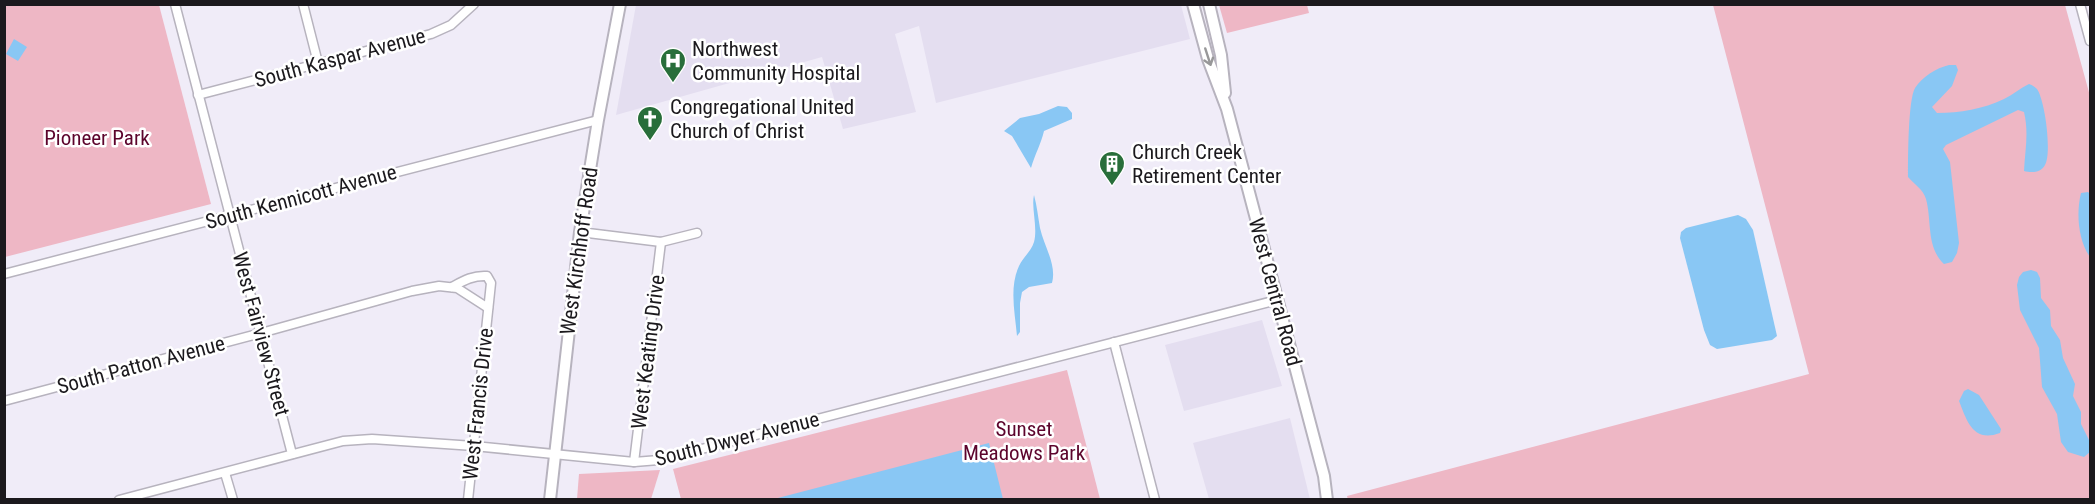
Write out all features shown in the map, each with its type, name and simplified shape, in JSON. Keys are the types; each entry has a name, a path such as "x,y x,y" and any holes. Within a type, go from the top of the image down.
{"main road":[{"name":"West Kirchhoff Road","path":"550,500 580,232 597,120 620,4"},
{"name":"West Central Road","path":"1193,4 1208,59 1227,109 1276,300 1324,476 1333,500"},
{"name":"West Central Road","path":"1209,4 1221,55 1227,109"},
{"name":"West Central Road","path":"1324,476 1327,500"}],"street":[{"name":"West Fairview Street","path":"175,4 292,454"},
{"path":"303,4 318,63"},
{"name":"South Kaspar Avenue","path":"198,96 432,34 451,25 474,4"},
{"path":"2080,4 2091,41"},
{"name":"South Kennicott Avenue","path":"4,274 597,120"},
{"path":"580,232 661,242 697,233"},
{"name":"West Keating Drive","path":"634,462 661,242"},
{"name":"South Patton Avenue","path":"4,401 412,291 438,286 452,287 468,278 487,276 491,283 488,308"},
{"path":"452,287 488,308"},
{"name":"South Dwyer Avenue","path":"119,500 343,441 372,440 474,446 634,462 659,460 1276,300"},
{"name":"West Francis Drive","path":"468,500 488,308"},
{"path":"1114,342 1155,500"},
{"path":"225,472 233,500"}],"shaded area":[{"name":"Northwest Community Hospital","path":"636,5 1181,5 1190,39 936,103 919,26 895,34 916,112 843,129 822,57 616,115"},
{"path":"1262,320 1282,386 1184,411 1165,345"},
{"path":"1290,418 1310,499 1209,499 1193,443"}],"green space":[{"name":"Pioneer Park","path":"5,5 159,5 211,204 5,257"},
{"path":"1219,5 1307,5 1309,13 1227,33"},
{"path":"1713,5 2065,5 2090,96 2090,499 1348,500 1347,496 1809,374"},
{"name":"Sunset Meadows Park","path":"1067,370 1100,499 681,499 673,469"},
{"path":"660,470 651,499 577,499 579,474"}],"water":[{"path":"14,39 27,47 18,61 6,54"},
{"path":"1949,65 1956,65 1958,70 1952,86 1932,107 1937,113 1980,108 2007,97 2029,84 2037,89 2043,104 2048,150 2045,165 2041,170 2024,171 2026,127 2024,112 2018,110 1946,145 1943,149 1950,162 1959,243 1952,262 1944,264 1934,250 1925,195 1908,177 1908,145 1911,105 1915,88 1930,73"},
{"path":"1058,106 1067,107 1072,113 1072,119 1044,131 1031,168 1012,136 1004,131 1020,118 1039,114"},
{"path":"2081,193 2090,194 2090,257 2083,243 2078,218"},
{"path":"1034,195 1053,276 1052,283 1029,287 1022,292 1020,332 1017,336 1014,283 1019,266 1034,242"},
{"path":"1738,215 1746,219 1753,230 1777,336 1772,340 1717,349 1710,345 1704,330 1680,238 1681,232 1686,228"},
{"path":"2031,270 2037,272 2040,278 2041,298 2050,310 2051,326 2060,340 2063,358 2075,384 2073,396 2081,412 2081,424 2090,442 2090,452 2084,457 2068,452 2061,442 2057,414 2042,387 2039,348 2020,310 2017,285 2019,277 2023,272"},
{"path":"1968,389 1979,395 2001,429 2000,433 1983,435 1977,433 1968,423 1959,401 1964,391"},
{"path":"989,443 1003,499 774,499"}],"place":[{"name":"Northwest Community Hospital","path":"673,84"},
{"name":"Congregational United Church of Christ","path":"650,142"},
{"name":"Church Creek Retirement Center","path":"1112,187"}]}
